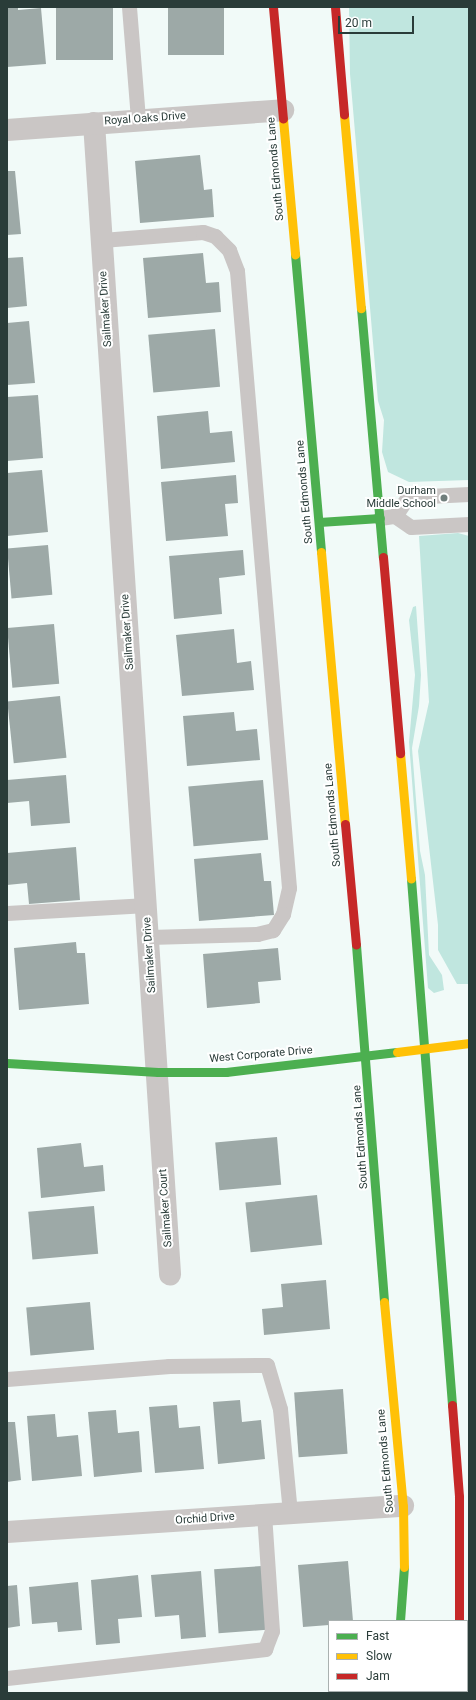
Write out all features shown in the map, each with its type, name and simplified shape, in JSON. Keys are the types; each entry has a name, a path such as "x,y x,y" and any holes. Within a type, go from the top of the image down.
{"main road":[{"name":"South Edmonds Lane","path":"273,7 366,1056 388,1356 403,1506 405,1560 400,1620"},
{"path":"335,7 426,1048 460,1497 462,1573 459,1620"},
{"path":"319,522 380,518"},
{"name":"West Corporate Drive","path":"7,1063 158,1072 226,1072 469,1043"}],"street":[{"name":"Royal Oaks Drive","path":"7,130 283,110"},
{"name":"Sailmaker Drive","path":"94,123 158,1072 161,1142"},
{"name":"Sailmaker Court","path":"161,1142 170,1274"},
{"name":"Orchid Drive","path":"7,1532 403,1506"}],"lane":[{"path":"129,7 138,120"},
{"path":"102,240 203,232 215,236 229,250 237,271 289,888 283,914 273,930 256,934 149,937"},
{"path":"395,516 408,498 469,494"},
{"path":"380,518 395,516 411,527 469,524"},
{"path":"7,913 147,905"},
{"path":"7,1379 169,1366 267,1364 280,1409 290,1514"},
{"path":"7,1678 264,1649 272,1631 264,1515"}],"green space":[{"name":"Durham Middle School","path":"349,7 469,7 469,480 409,482 388,472 382,452 384,420 378,401 350,74"},
{"path":"458,533 469,536 469,984 457,984 438,950 438,925 418,751 429,702 419,536"},
{"path":"416,606 421,675 419,706 412,748 420,851 425,875 429,955 442,975 444,990 434,993 428,988 409,742 415,675 409,620 413,607"}],"building":[{"path":"7,7 18,7 18,10 41,8 46,64 7,67"},
{"path":"56,7 113,7 113,60 56,60"},
{"path":"168,7 224,7 224,55 168,55"},
{"path":"200,155 204,190 212,189 214,217 140,223 135,161"},
{"path":"7,171 15,171 21,234 7,235"},
{"path":"203,253 206,283 219,282 221,312 148,318 143,258"},
{"path":"23,257 27,306 7,308 7,258"},
{"path":"29,321 35,383 7,385 7,323"},
{"path":"215,329 220,387 153,393 148,335"},
{"path":"38,395 43,458 7,461 7,397"},
{"path":"208,411 210,433 232,431 235,462 161,469 157,416"},
{"path":"42,470 48,532 7,536 7,473"},
{"path":"236,475 238,503 225,504 228,536 166,541 161,482"},
{"path":"48,545 52,595 12,598 7,549"},
{"path":"243,550 245,575 219,578 222,614 174,619 169,556"},
{"path":"54,624 59,684 12,688 7,628"},
{"path":"234,629 237,663 251,661 254,690 182,696 176,635"},
{"path":"60,696 66,758 14,763 7,702"},
{"path":"234,712 236,731 257,729 260,760 187,766 183,716"},
{"path":"66,775 70,823 31,826 29,801 7,803 7,780"},
{"path":"263,780 268,840 194,846 188,787"},
{"path":"76,847 80,900 29,904 27,883 7,885 7,853"},
{"path":"261,853 264,881 271,881 274,915 199,921 194,859"},
{"path":"76,942 77,953 85,953 89,1004 19,1010 14,948"},
{"path":"278,948 281,980 258,982 260,1003 207,1008 203,954"},
{"path":"277,1137 281,1185 219,1190 215,1142"},
{"path":"81,1143 84,1167 103,1165 105,1191 41,1198 37,1148"},
{"path":"317,1195 322,1245 251,1252 245,1203"},
{"path":"94,1206 98,1254 32,1260 28,1212"},
{"path":"326,1280 330,1329 264,1335 262,1309 283,1307 281,1284"},
{"path":"90,1302 94,1350 30,1355 26,1308"},
{"path":"343,1389 348,1454 299,1457 294,1392"},
{"path":"240,1400 242,1422 261,1420 265,1459 218,1464 213,1402"},
{"path":"177,1405 179,1428 200,1426 204,1469 155,1473 149,1407"},
{"path":"116,1410 118,1433 139,1431 142,1472 94,1477 88,1412"},
{"path":"55,1414 57,1437 78,1435 82,1476 32,1481 27,1416"},
{"path":"7,1422 15,1422 21,1480 7,1482"},
{"path":"348,1561 353,1620 328,1620 328,1625 303,1627 298,1565"},
{"path":"262,1566 266,1630 219,1633 214,1569"},
{"path":"201,1571 206,1637 181,1639 179,1615 155,1617 151,1575"},
{"path":"138,1575 142,1617 118,1619 120,1643 96,1645 91,1580"},
{"path":"78,1582 82,1630 58,1632 57,1622 32,1624 29,1587"},
{"path":"17,1585 20,1626 7,1628 7,1586"}],"traffic: fast":[{"path":"295,254 321,552"},
{"path":"361,308 383,557"},
{"path":"319,522 380,518"},
{"path":"411,879 452,1405"},
{"path":"356,945 384,1302"},
{"path":"7,1063 158,1072 226,1072 397,1052"},
{"path":"400,1620 404,1567"}],"traffic: slow":[{"path":"344,115 361,308"},
{"path":"283,119 295,254"},
{"path":"321,552 345,824"},
{"path":"400,753 411,879"},
{"path":"397,1052 469,1043"},
{"path":"384,1302 403,1506 404,1567"}],"traffic: jam":[{"path":"273,7 283,119"},
{"path":"335,7 344,115"},
{"path":"383,557 400,753"},
{"path":"345,824 356,945"},
{"path":"452,1405 459,1497 459,1620"}],"place":[{"name":"Durham Middle School","path":"444,498"}]}
